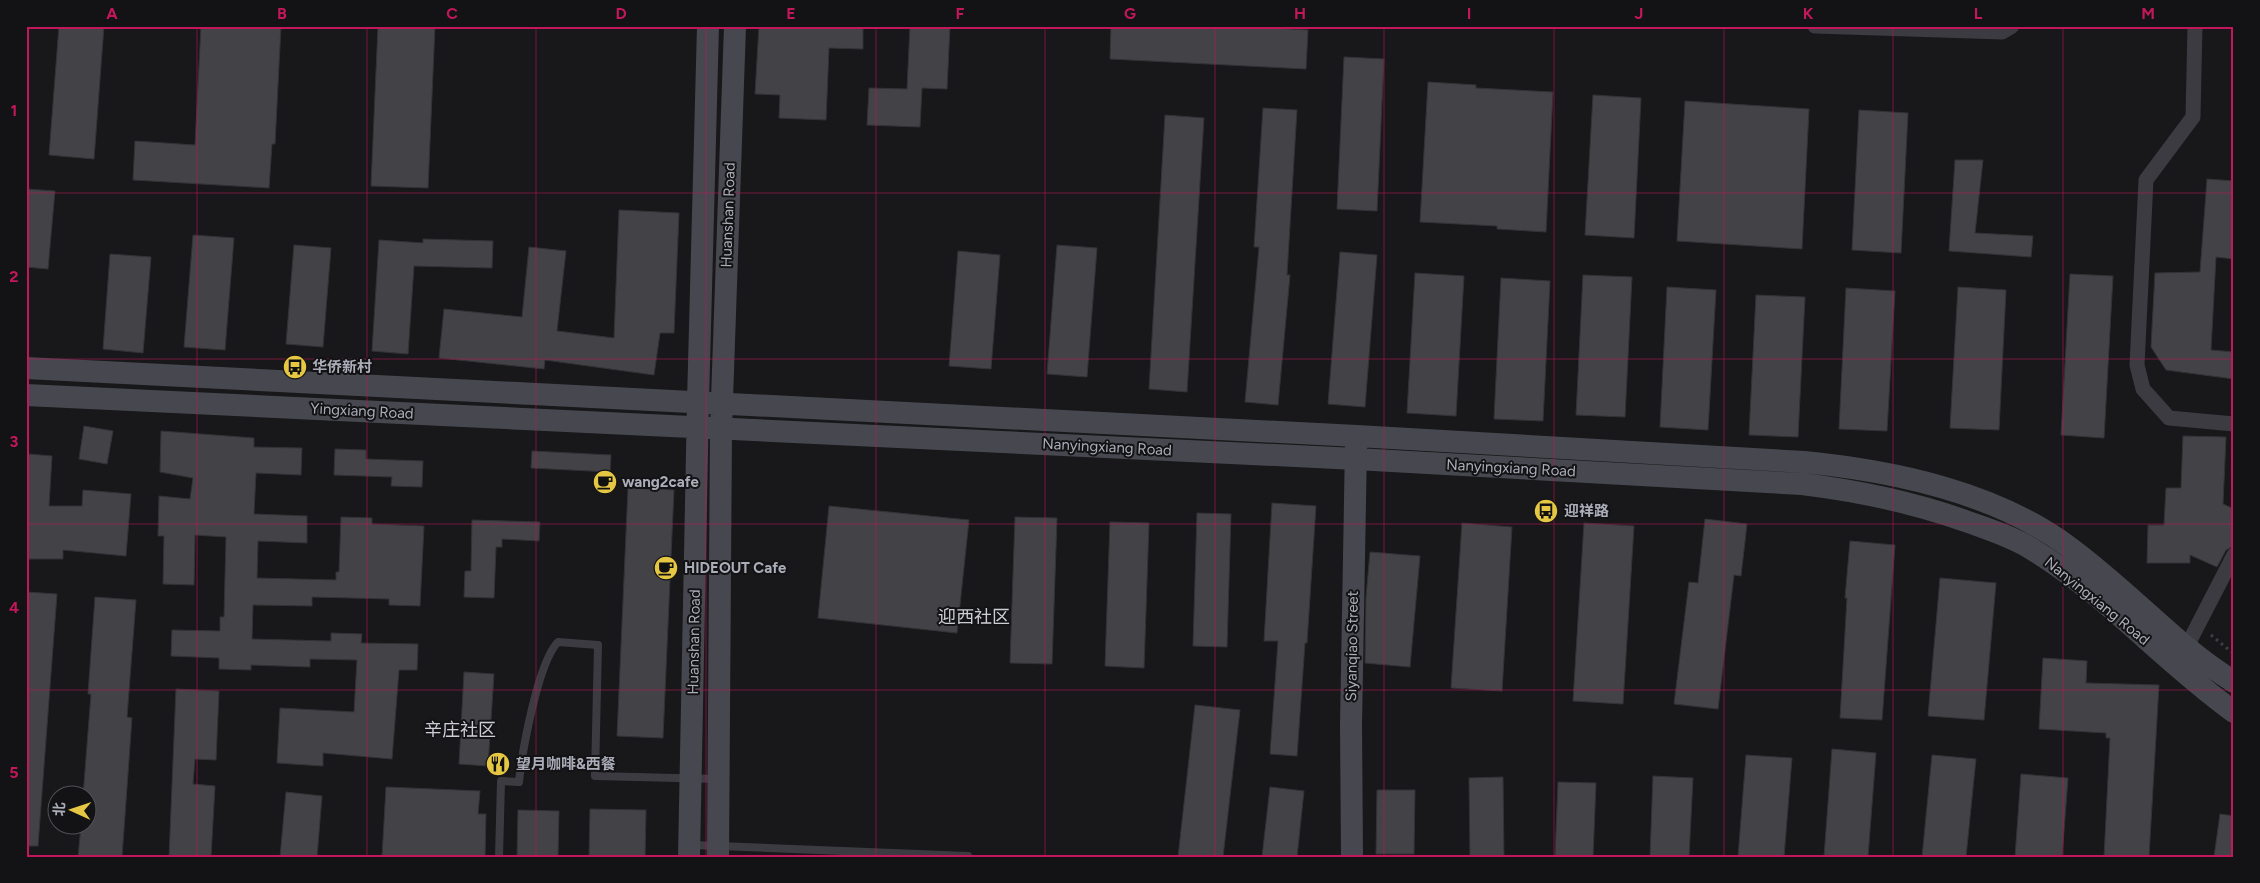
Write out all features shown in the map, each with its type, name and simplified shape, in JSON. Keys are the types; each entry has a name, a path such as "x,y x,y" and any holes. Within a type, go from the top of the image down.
{"main road":[{"name":"Huanshan Road","path":"690,851 698,402 708,26"},
{"name":"Huanshan Road","path":"718,851 722,403 735,26"},
{"name":"Yingxiang Road","path":"26,368 722,403"},
{"name":"Yingxiang Road","path":"26,395 722,428"},
{"name":"Nanyingxiang Road","path":"722,403 1357,436 1804,462 1852,467 1936,487 1996,506 2033,524 2068,546 2109,578 2186,648 2234,682"},
{"name":"Nanyingxiang Road","path":"722,428 1356,459 1802,484 1850,490 1936,510 1996,532 2029,548 2100,600 2181,672 2234,712"},
{"name":"Siyanqiao Street","path":"1352,857 1350,725 1357,436"}],"street":[{"path":"1815,26 2002,32 2012,26"},
{"path":"2196,26 2192,117 2146,180 2137,365 2143,389 2169,418 2234,424"},
{"path":"2181,672 2186,648 2234,555"}],"lane":[{"path":"499,857 501,781 519,782 522,749 544,667 552,648 558,642 598,645 595,776 719,779"},
{"path":"690,851 968,856"}],"path":[{"path":"2198,625 2234,654"}],"building":[{"path":"59,26 104,26 94,159 49,155"},
{"path":"201,26 281,26 275,144 272,144 269,188 133,180 135,141 195,145"},
{"path":"378,26 435,26 428,188 371,186"},
{"path":"759,26 863,26 863,49 829,48 826,120 779,118 780,95 755,94"},
{"path":"910,26 950,26 947,89 922,88 920,127 867,125 869,88 907,89"},
{"path":"1111,26 1242,26 1308,30 1306,69 1110,59"},
{"path":"1344,57 1384,59 1377,211 1337,209"},
{"path":"1428,82 1476,85 1476,88 1553,92 1546,232 1497,229 1497,226 1420,222"},
{"path":"1593,95 1641,98 1634,238 1585,235"},
{"path":"1685,101 1809,109 1802,249 1677,241"},
{"path":"1263,108 1297,110 1287,275 1290,275 1278,405 1245,402 1259,247 1254,247"},
{"path":"1859,110 1908,113 1901,253 1852,250"},
{"path":"1165,115 1204,118 1187,392 1149,389"},
{"path":"1955,160 1983,160 1975,233 2033,236 2031,257 1949,251"},
{"path":"2207,179 2234,181 2234,259 2216,257 2211,350 2234,352 2234,379 2166,370 2151,347 2155,273 2200,272"},
{"path":"26,189 55,191 48,269 26,267"},
{"path":"619,210 679,213 674,333 660,333 654,375 545,360 544,369 439,358 444,309 522,317 529,247 566,251 557,331 614,338"},
{"path":"193,235 234,238 225,350 184,347"},
{"path":"423,239 493,241 492,268 414,266 408,354 372,351 379,240 423,243"},
{"path":"294,245 331,248 323,347 286,344"},
{"path":"1057,245 1097,248 1087,377 1047,374"},
{"path":"958,251 1000,255 991,369 949,366"},
{"path":"1340,252 1377,255 1365,407 1328,404"},
{"path":"110,254 151,257 143,353 103,349"},
{"path":"1415,273 1464,276 1456,416 1407,413"},
{"path":"2070,274 2113,276 2104,438 2061,435"},
{"path":"1583,275 1632,277 1625,417 1576,415"},
{"path":"1501,278 1550,281 1543,421 1494,419"},
{"path":"1667,287 1716,290 1708,430 1660,427"},
{"path":"1958,287 2006,290 1999,430 1950,428"},
{"path":"1846,288 1895,291 1887,431 1839,429"},
{"path":"1756,295 1805,297 1798,437 1749,435"},
{"path":"84,426 113,431 107,464 79,459"},
{"path":"161,431 254,438 254,447 302,448 301,475 256,473 254,514 307,516 307,543 258,541 257,578 336,580 336,572 339,572 341,517 372,518 372,524 424,526 420,606 389,605 389,599 312,597 312,606 253,605 252,639 331,641 331,633 362,634 361,643 418,644 417,670 399,670 392,759 323,753 323,766 277,763 280,708 354,712 357,660 310,659 310,667 251,665 251,670 219,669 219,658 171,656 172,630 220,631 220,617 224,617 226,537 195,535 194,585 163,584 164,536 158,536 159,496 190,499 193,478 160,472"},
{"path":"2183,436 2226,437 2223,504 2234,509 2234,546 2226,550 2217,567 2190,555 2190,563 2147,563 2148,525 2164,525 2166,488 2181,488"},
{"path":"335,449 366,450 366,459 423,461 422,487 391,486 392,477 334,475"},
{"path":"532,451 611,455 610,472 531,468"},
{"path":"28,454 52,456 49,506 82,506 83,490 131,494 126,556 63,550 63,559 26,559"},
{"path":"628,488 674,490 663,738 617,736"},
{"path":"1272,503 1316,506 1297,756 1270,754 1278,641 1264,641"},
{"path":"829,506 969,520 957,633 818,618"},
{"path":"1197,513 1231,514 1227,647 1193,646"},
{"path":"1015,517 1057,518 1052,664 1010,663"},
{"path":"1705,519 1747,524 1741,576 1734,575 1718,709 1674,704 1689,582 1698,583"},
{"path":"472,520 540,522 539,541 502,539 502,547 496,547 494,598 464,597 465,571 471,571"},
{"path":"1110,522 1149,523 1144,668 1105,666"},
{"path":"1462,523 1512,527 1502,691 1451,688"},
{"path":"1584,523 1634,526 1623,704 1573,701"},
{"path":"1850,541 1895,545 1882,720 1840,718 1847,598 1845,598"},
{"path":"1370,552 1420,556 1410,667 1365,663 1366,597"},
{"path":"1940,578 1996,583 1984,720 1928,716"},
{"path":"26,592 57,594 38,846 26,846"},
{"path":"95,597 136,600 127,717 132,718 122,857 78,857 80,836 98,836 98,786 84,786 91,694 88,694"},
{"path":"2043,658 2087,661 2086,683 2159,685 2149,857 2104,857 2110,738 2106,738 2106,733 2039,729"},
{"path":"464,672 494,674 488,766 459,764"},
{"path":"176,689 219,691 216,760 195,759 193,784 215,786 211,857 169,857"},
{"path":"1195,705 1240,710 1223,857 1178,857"},
{"path":"1832,749 1876,753 1868,857 1824,857"},
{"path":"1746,755 1792,758 1784,857 1738,857"},
{"path":"1932,755 1976,759 1966,857 1922,857"},
{"path":"2021,774 2068,778 2062,857 2015,857"},
{"path":"1653,776 1693,778 1689,857 1650,857"},
{"path":"1503,777 1504,857 1470,857 1469,778"},
{"path":"1558,782 1596,783 1593,857 1555,857"},
{"path":"386,787 480,791 478,814 486,814 485,857 382,857"},
{"path":"1270,787 1304,791 1297,857 1262,857"},
{"path":"1377,790 1415,790 1414,854 1376,854"},
{"path":"286,792 322,796 317,857 280,857"},
{"path":"590,809 646,810 645,857 589,857"},
{"path":"518,810 559,811 558,857 517,857"},
{"path":"2220,814 2234,816 2234,857 2214,857"}],"place":[{"name":"华侨新村","path":"295,367"},
{"name":"wang2cafe","path":"605,482"},
{"name":"迎祥路","path":"1546,511"},
{"name":"HIDEOUT Cafe","path":"666,568"},
{"name":"望月咖啡&西餐","path":"498,764"}],"district":[{"name":"迎西社区","path":"974,617"},
{"name":"辛庄社区","path":"460,730"}]}
